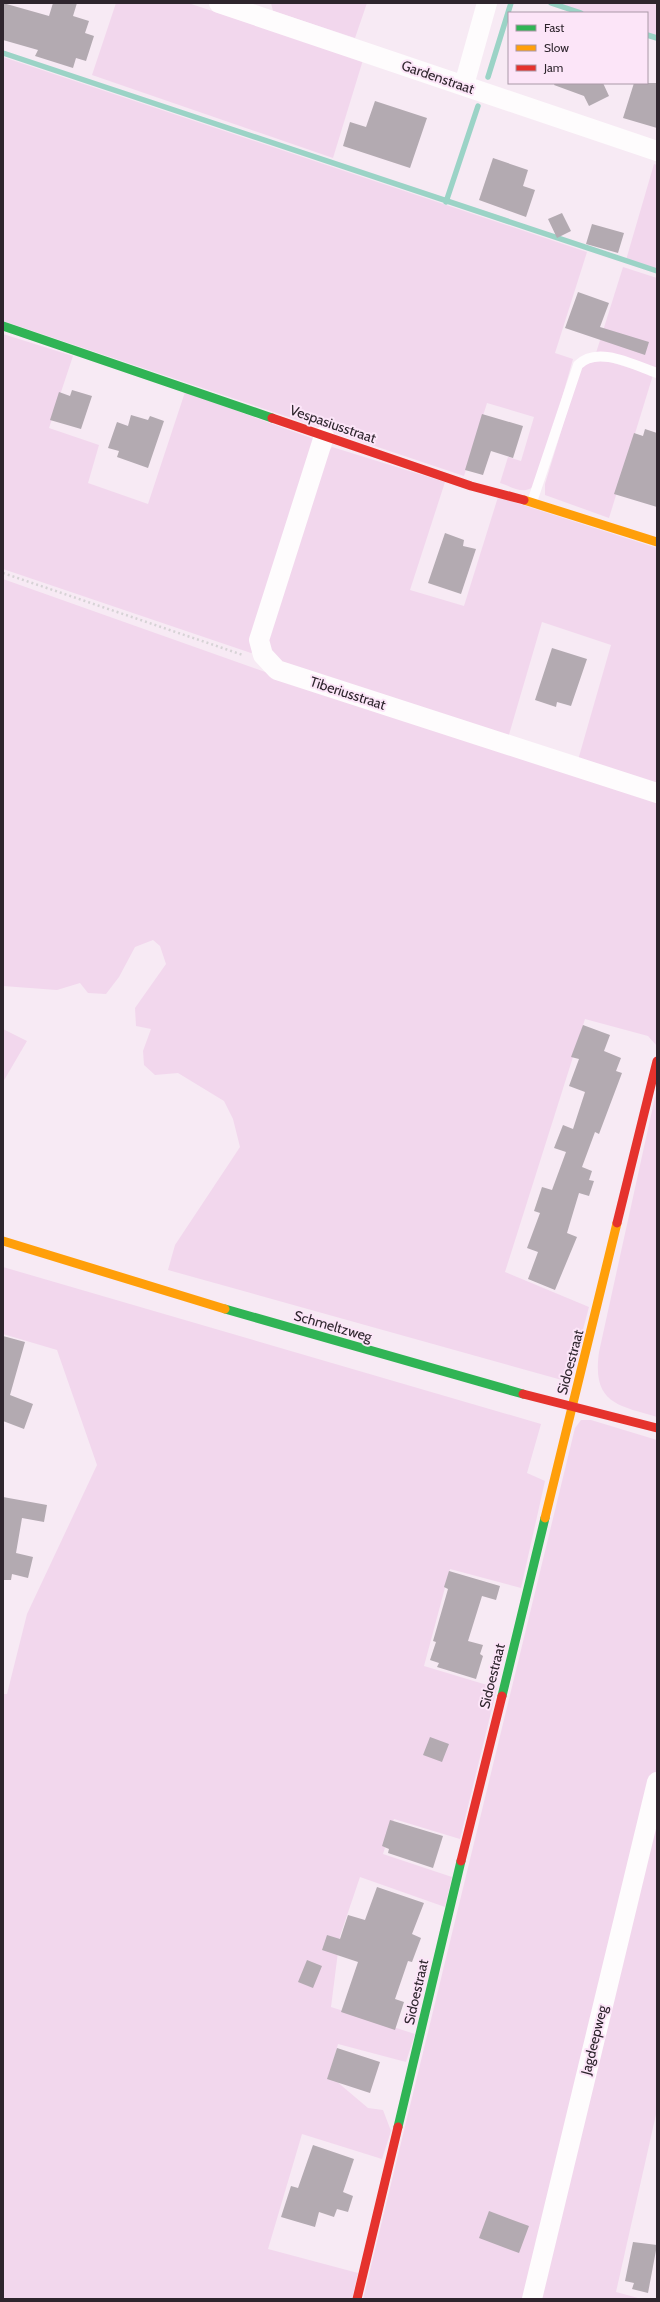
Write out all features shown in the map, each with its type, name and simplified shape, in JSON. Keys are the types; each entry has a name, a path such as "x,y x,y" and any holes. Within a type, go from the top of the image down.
{"street":[{"name":"Gardenstraat","path":"219,3 258,9 464,85 657,151"},
{"path":"464,85 487,3"},
{"name":"Vespasiusstraat","path":"3,326 95,356 471,486 532,502 657,542"},
{"path":"263,655 259,640 324,436"},
{"name":"Tiberiusstraat","path":"263,655 277,670 657,793"},
{"name":"Sidoestraat","path":"357,2299 572,1405 598,1308 657,1061"},
{"name":"Schmeltzweg","path":"3,1241 126,1280 360,1348 514,1392 572,1405 657,1428"},
{"name":"Jagdeepweg","path":"532,2299 657,1782"}],"lane":[{"path":"532,502 578,365 584,358 605,356 657,372"}],"path":[{"path":"3,573 255,658 263,655"}],"shaded area":[{"path":"116,3 188,3 363,60 333,158 92,75"},
{"path":"271,3 367,3 355,38 273,11"},
{"path":"551,3 657,3 657,38 648,35 648,12 578,12"},
{"path":"3,57 587,252 555,353 573,359 538,482 533,487 524,490 516,489 500,483 508,457 521,461 534,417 487,403 464,476 3,321"},
{"path":"654,164 657,165 657,270 626,260"},
{"path":"623,267 657,278 656,371 596,353"},
{"path":"3,334 73,356 49,428 99,445 88,483 148,504 185,392 314,439 258,650 251,653 3,569"},
{"path":"600,359 653,375 609,518 545,495 545,484 581,366"},
{"path":"332,447 445,482 410,590 464,606 498,497 657,548 657,785 578,760 611,645 542,622 508,738 271,658 265,637 322,460"},
{"path":"3,579 299,684 657,800 657,1046 648,1036 585,1019 505,1272 589,1307 569,1382 168,1270 175,1245 240,1147 233,1119 224,1101 178,1073 155,1075 144,1065 143,1051 151,1029 136,1026 135,1008 166,964 160,946 153,940 135,947 119,977 106,994 88,993 80,983 57,990 3,986"},
{"path":"3,1029 27,1041 3,1082"},
{"path":"657,1088 657,1417 619,1405 610,1399 604,1392 599,1382 598,1369 599,1352"},
{"path":"3,1267 541,1424 527,1473 545,1481 521,1588 450,1569 424,1666 497,1688 460,1839 394,1819 383,1854 452,1877 445,1907 360,1877 340,1936 331,2007 415,2034 406,2062 338,2044 329,2075 368,2108 383,2110 391,2131 382,2159 302,2134 268,2249 358,2273 352,2299 3,2299 3,1694 7,1694 27,1614 97,1465 57,1350 3,1334"},
{"path":"581,1420 591,1420 657,1440 657,2110 616,2292 638,2298 363,2299 575,1428"}],"building":[{"path":"3,3 49,16 53,3 77,3 73,16 89,21 85,33 94,36 86,61 76,58 73,68 35,56 38,50 3,40"},
{"path":"657,83 657,128 623,118 634,84"},
{"path":"603,84 609,96 589,106 584,96 554,85"},
{"path":"375,101 427,118 410,168 343,146 350,122 366,127"},
{"path":"493,158 528,170 523,186 535,190 526,217 479,200"},
{"path":"562,213 571,231 557,238 548,219"},
{"path":"592,224 624,233 618,253 586,244"},
{"path":"578,292 609,303 600,327 649,342 645,355 565,328"},
{"path":"72,390 92,396 81,429 50,420 59,392 70,396"},
{"path":"482,414 523,426 513,458 491,451 483,475 465,470"},
{"path":"131,415 148,420 150,416 164,421 148,468 117,457 119,451 108,448 117,422 128,426"},
{"path":"645,429 657,433 657,507 614,494 634,433 643,436"},
{"path":"445,533 464,540 463,546 476,549 461,594 428,583"},
{"path":"552,648 587,659 571,706 557,702 556,707 535,700"},
{"path":"583,1025 610,1035 604,1051 621,1058 616,1071 622,1073 599,1134 595,1132 582,1167 592,1171 589,1180 594,1181 589,1196 579,1193 567,1233 577,1237 555,1290 528,1279 538,1252 527,1248 540,1213 534,1211 542,1187 552,1190 566,1152 554,1148 563,1125 573,1129 585,1092 569,1086 579,1059 571,1057"},
{"path":"3,1336 25,1342 10,1395 33,1404 24,1429 3,1421"},
{"path":"3,1497 47,1505 44,1522 22,1518 16,1553 33,1557 28,1578 12,1574 11,1580 3,1580"},
{"path":"449,1571 500,1586 496,1600 482,1596 468,1641 483,1645 480,1654 483,1656 476,1679 437,1667 439,1663 430,1660 436,1642 433,1641 448,1589 444,1587"},
{"path":"430,1737 449,1744 442,1762 423,1755"},
{"path":"390,1820 443,1836 433,1868 388,1853 389,1849 382,1846"},
{"path":"377,1887 424,1903 412,1934 421,1938 412,1962 408,1961 395,1999 404,2002 395,2030 341,2012 358,1962 322,1950 327,1935 340,1939 348,1915 365,1920"},
{"path":"307,1960 322,1966 313,1988 298,1982"},
{"path":"337,2048 380,2062 370,2093 327,2079"},
{"path":"313,2145 354,2159 343,2192 353,2196 348,2212 337,2209 334,2217 319,2212 315,2227 281,2217 291,2186 298,2188"},
{"path":"489,2211 529,2226 519,2253 479,2238"},
{"path":"633,2242 657,2245 648,2293 632,2289 634,2283 625,2281"}],"waterway":[{"path":"508,12 511,3"},
{"path":"551,3 578,12"},
{"path":"488,77 508,13"},
{"path":"648,35 657,38"},
{"path":"3,53 657,271"},
{"path":"446,202 478,106"}],"traffic: fast":[{"path":"3,326 272,418"},
{"path":"225,1309 523,1394"},
{"path":"502,1696 545,1518"},
{"path":"398,2127 461,1861"}],"traffic: slow":[{"path":"524,500 657,542"},
{"path":"545,1518 617,1223"},
{"path":"3,1241 225,1309"}],"traffic: jam":[{"path":"272,418 471,486 524,500"},
{"path":"617,1223 657,1061"},
{"path":"523,1394 657,1428"},
{"path":"461,1861 502,1696"},
{"path":"357,2299 398,2127"}]}
